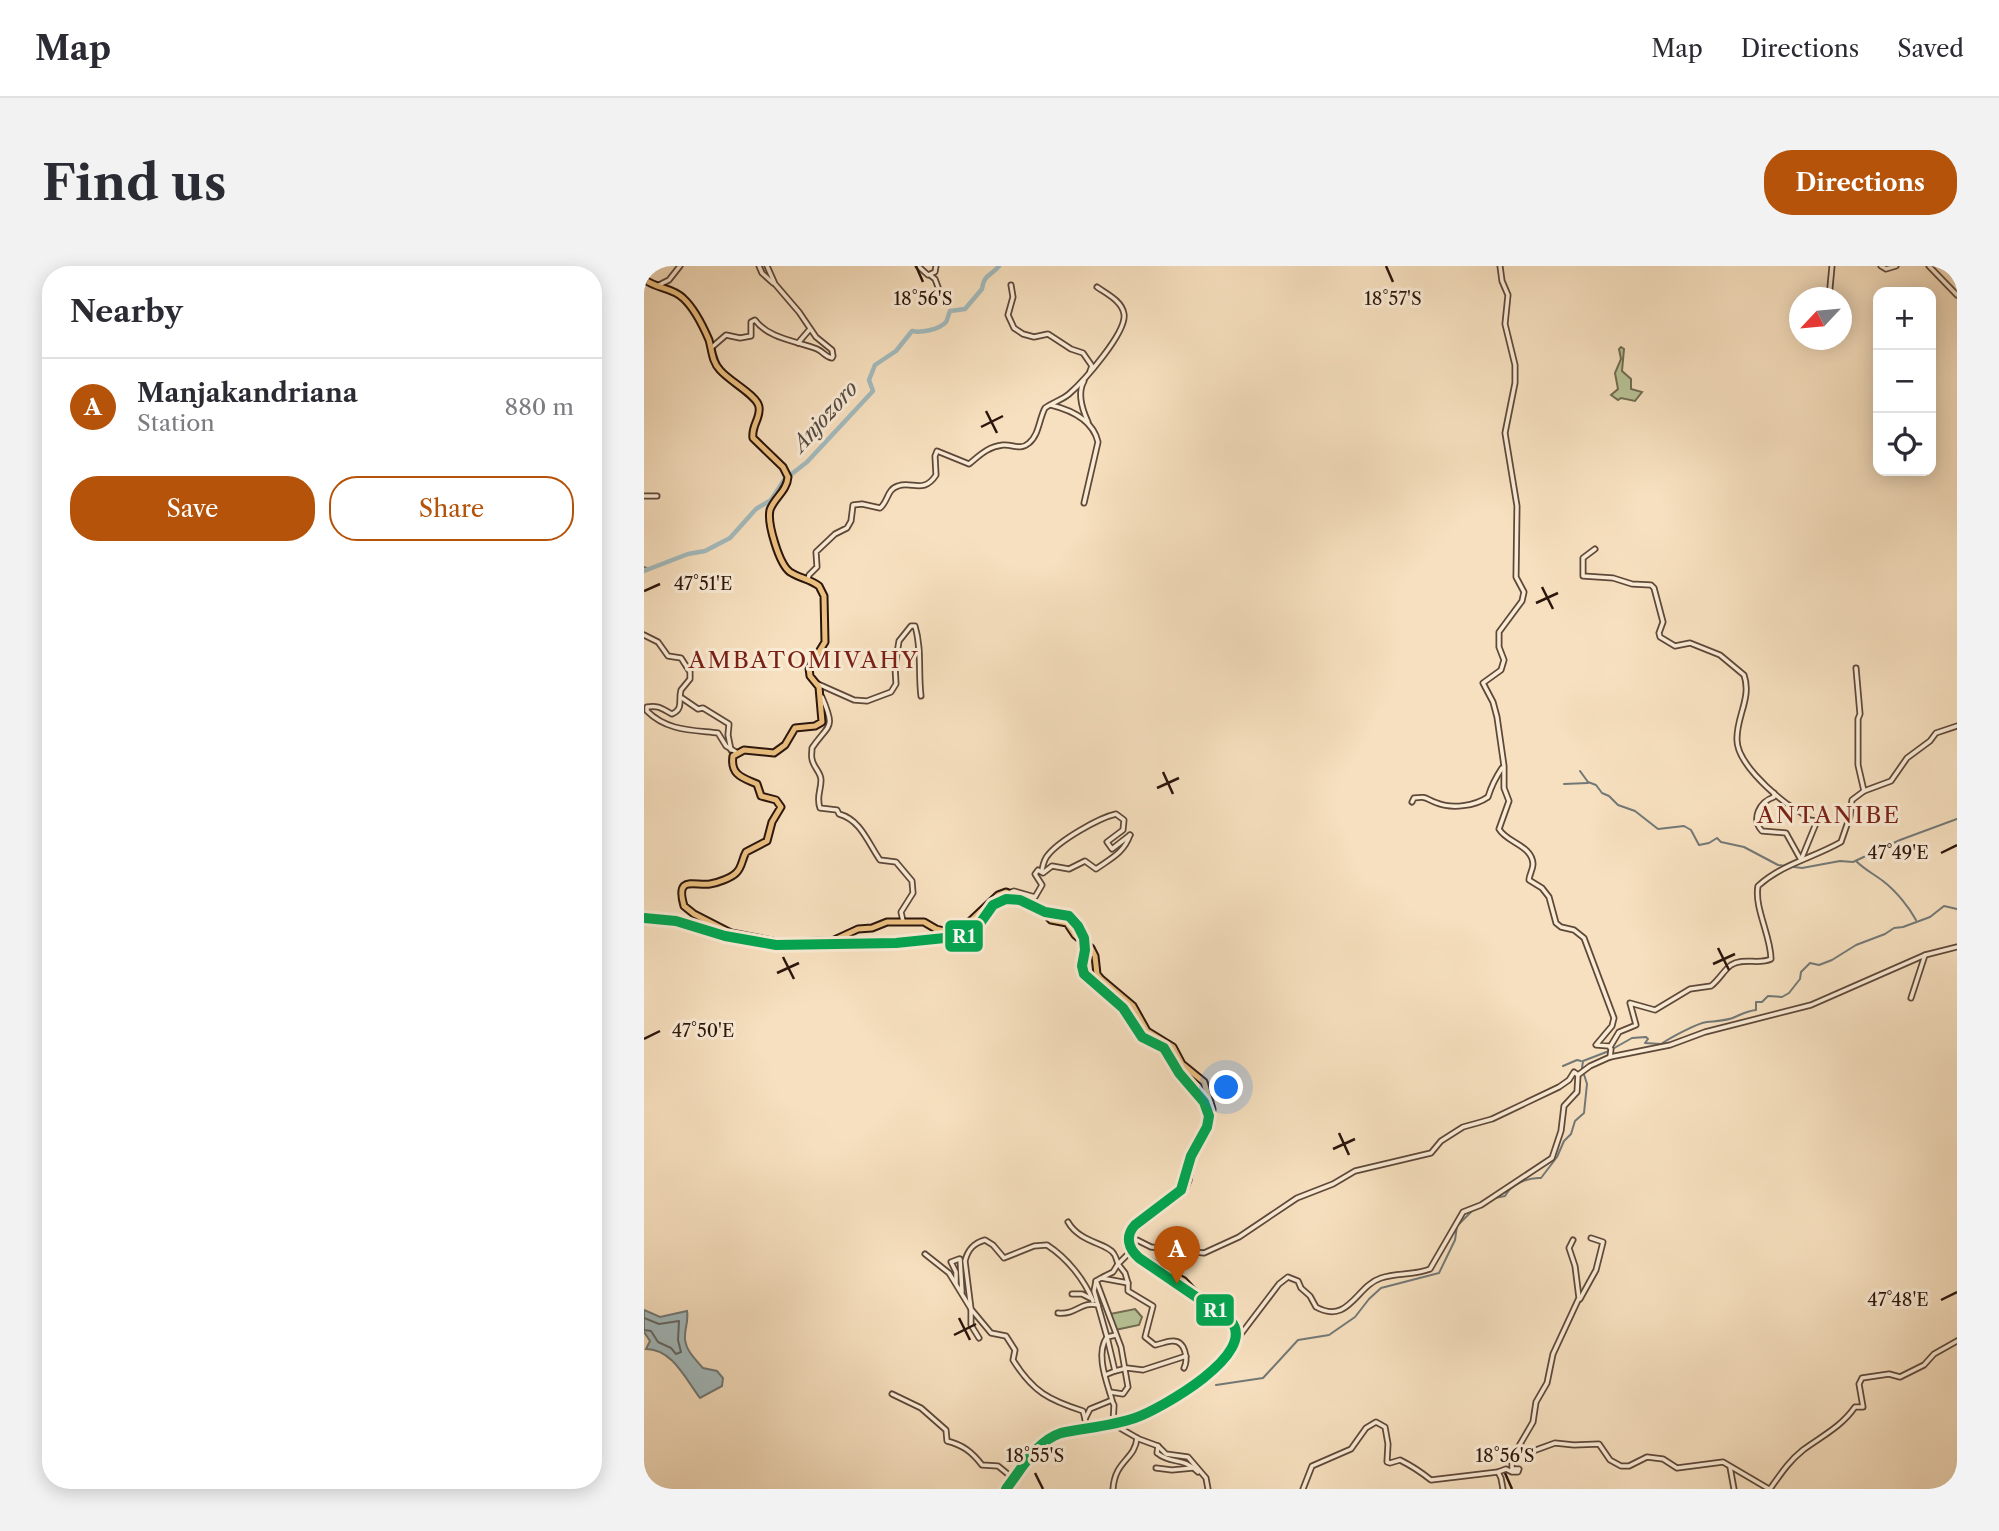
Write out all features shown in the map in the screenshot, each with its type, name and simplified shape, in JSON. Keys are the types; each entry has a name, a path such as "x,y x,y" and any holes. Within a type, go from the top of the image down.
{"main road":[{"path":"644,279 673,291 685,300 704,329 720,370 739,388 755,398 759,410 753,426 753,438 783,467 788,476 786,487 771,508 770,522 783,565 821,588 824,600 825,645 809,666 817,686 823,718 820,724 795,727 785,745 774,753 752,749 734,751 732,761 739,776 757,784 761,796 776,800 781,807 772,822 767,841 746,852 740,869 734,875 712,884 687,884 682,893 682,901 687,909 731,933 776,942 832,941 858,929 872,928 887,922 924,922 944,931 965,926 998,895 1011,892 1039,906 1052,920 1067,923 1075,935 1091,948 1097,974 1133,1006 1147,1031 1173,1047 1182,1064 1204,1082 1208,1090 1212,1117 1191,1160 1186,1186 1177,1197 1139,1224 1130,1236 1131,1247 1135,1253 1184,1281 1199,1297 1232,1320 1237,1329 1237,1340 1203,1382 1135,1420 1059,1435 1049,1440 1007,1489"}],"street":[{"path":"657,286 669,279 680,266"},
{"path":"711,348 726,335 740,338 751,336 751,322 755,320 775,336 816,349 832,358 832,350 810,329 799,312 762,273 759,266"},
{"path":"767,266 775,284"},
{"path":"918,266 935,279 937,287"},
{"path":"928,275 935,272 936,266"},
{"path":"1500,266 1508,295 1505,324 1515,365 1515,383 1506,433 1517,506 1516,577 1524,592 1522,601 1499,632 1499,647 1504,660 1501,670 1483,683 1495,709 1504,766 1504,788 1509,801 1499,825 1499,832 1523,847 1531,856 1533,865 1529,880 1542,888 1549,897 1556,923 1561,928 1574,930 1584,937 1614,1018 1612,1026 1597,1047 1611,1052 1670,1045 1704,1032 1811,1005 1926,955 1957,947"},
{"path":"1830,287 1832,266"},
{"path":"1881,266 1886,269 1896,266"},
{"path":"1929,266 1955,293 1957,287"},
{"path":"1011,285 1013,297 1008,315 1014,328 1029,337 1048,334 1071,349 1083,353 1092,366 1081,388 1082,409 1088,422"},
{"path":"808,579 817,567 816,552 835,534 847,528 851,521 853,505 880,508 885,505 891,490 897,486 916,487 929,484 936,475 937,451 969,464 984,450 1009,445 1020,448 1034,438 1042,414 1049,405 1063,398 1085,379 1120,332 1125,316 1120,304 1097,288"},
{"path":"798,343 810,329"},
{"path":"1049,405 1088,422 1093,427 1098,442 1084,503"},
{"path":"644,496 657,496"},
{"path":"1595,549 1583,558 1583,576 1650,585 1654,588 1663,620 1660,638 1675,646 1690,643 1720,655 1744,675 1747,694 1737,724 1739,752 1774,792 1809,820 1817,821 1801,860"},
{"path":"817,686 854,700 867,701 891,692 895,684 900,641 911,626 915,626 921,657 918,684 921,696"},
{"path":"644,635 658,642 668,656 681,658 690,672 690,679 681,690 680,706 676,712 672,714 656,706 646,708 647,711 664,725 703,733 718,733 734,751"},
{"path":"1856,668 1860,706 1858,765 1864,791"},
{"path":"817,686 830,720 828,730 811,748 811,761 819,771 821,781 818,796 820,808 837,810 848,818 866,834 880,860 904,861"},
{"path":"681,690 683,700 698,709 703,708 729,724 728,735 734,751"},
{"path":"1135,1253 1133,1245 1137,1240 1152,1247 1204,1253 1240,1237 1297,1198 1333,1184 1355,1171 1431,1153 1441,1141 1463,1127 1492,1119 1564,1085 1574,1072 1581,1072 1611,1052 1619,1032 1636,1025 1630,1003 1655,1010 1690,989 1711,986 1731,965 1740,962 1760,963 1771,959 1758,886 1792,863 1820,853 1843,840 1852,800 1864,791 1891,781 1907,758 1930,741 1936,733 1957,726"},
{"path":"1412,802 1415,798 1427,797 1436,803 1451,805 1481,802 1488,797 1504,766"},
{"path":"1774,792 1774,797 1764,803 1758,812 1757,825 1762,831 1786,833 1801,860"},
{"path":"1011,892 1035,897 1042,886 1035,874 1038,870 1044,873 1052,866 1069,869 1084,861 1096,869 1105,864 1125,847 1128,841 1130,835 1112,849 1107,842 1123,830 1124,820 1120,816 1111,815 1083,828 1050,852 1044,860 1042,870"},
{"path":"892,860 912,881 915,889 901,912 904,921"},
{"path":"1911,998 1926,955"},
{"path":"1237,1340 1279,1284 1288,1277 1298,1281 1301,1289 1310,1296 1318,1309 1332,1310 1347,1308 1362,1289 1378,1279 1430,1269 1463,1212 1481,1205 1552,1158 1564,1106 1577,1093 1581,1072"},
{"path":"1068,1222 1081,1237 1113,1251 1125,1273 1128,1291 1153,1306 1145,1334 1148,1342 1159,1345 1177,1341 1186,1356 1184,1368"},
{"path":"1115,1371 1094,1288 1096,1281 1113,1272 1130,1252 1127,1234 1130,1226 1139,1224"},
{"path":"1303,1489 1312,1466 1351,1449 1366,1428 1376,1422 1385,1427 1388,1463 1400,1460 1435,1480 1460,1475 1499,1474 1506,1469 1518,1472 1519,1469 1513,1469 1512,1458 1533,1422 1536,1402 1548,1379 1553,1354 1596,1270 1603,1242 1591,1238"},
{"path":"979,1338 971,1325 966,1257 975,1243 985,1240 993,1245 1003,1258 1047,1245 1063,1256 1084,1282 1093,1301"},
{"path":"1573,1240 1569,1248 1575,1266 1578,1301"},
{"path":"925,1254 950,1273 967,1304 991,1333 1008,1339 1015,1350 1013,1360 1040,1393 1052,1401 1083,1411 1087,1429"},
{"path":"956,1285 956,1272 951,1262 966,1257"},
{"path":"960,1259 962,1286 967,1304"},
{"path":"956,1272 967,1270"},
{"path":"1101,1278 1128,1283"},
{"path":"1096,1281 1116,1335 1128,1390 1123,1394 1109,1392"},
{"path":"962,1286 968,1283"},
{"path":"1072,1294 1086,1295 1098,1305"},
{"path":"1058,1313 1070,1313 1086,1303 1098,1305"},
{"path":"1104,1325 1112,1323"},
{"path":"1116,1335 1107,1338 1102,1352 1105,1375 1114,1405 1113,1424 1158,1446 1166,1454 1182,1454 1194,1462 1206,1478 1207,1489"},
{"path":"1512,1458 1563,1442 1574,1445 1601,1444 1610,1460 1621,1466 1629,1466 1647,1457 1656,1456 1677,1468 1723,1462 1770,1489 1784,1469 1803,1450 1843,1422 1855,1407 1863,1407 1859,1384 1862,1378 1888,1374 1900,1377 1924,1365 1934,1354 1957,1341"},
{"path":"1105,1375 1125,1368 1143,1370 1186,1356"},
{"path":"892,1394 921,1408 946,1430 947,1441 962,1445 982,1465 1003,1468 1015,1480"},
{"path":"1085,1419 1090,1409 1112,1400"},
{"path":"1113,1489 1119,1468 1136,1450 1137,1437"},
{"path":"1158,1446 1157,1453 1163,1457 1190,1463 1203,1477 1207,1489"},
{"path":"1156,1468 1172,1470 1192,1466 1195,1469"},
{"path":"1730,1467 1734,1489"},
{"path":"1499,1474 1503,1489"}],"green space":[{"path":"1621,347 1624,349 1622,371 1631,379 1631,389 1642,392 1635,401 1621,398 1618,400 1611,395 1618,389 1615,373 1621,359"},
{"path":"1135,1309 1142,1317 1139,1325 1115,1330 1110,1314"}],"water":[{"path":"644,1310 660,1317 687,1311 687,1347 703,1368 717,1371 723,1378 722,1386 700,1398 671,1359 655,1350 646,1349 650,1341 644,1332"}],"waterway":[{"name":"Anjozoro","path":"644,571 688,554 705,551 730,538 756,509 771,500 784,480 807,462 873,391 869,380 875,365 896,351 912,331 939,327 946,322 950,311 965,309 982,289 986,278 999,266"},
{"name":"Anjozoro","path":"644,567 649,569"},
{"path":"1580,771 1588,782 1596,785 1618,805 1635,811 1658,829 1684,826 1691,830 1699,845 1717,838 1721,842 1744,847 1778,865 1802,868 1840,861 1853,862 1900,840 1957,819"},
{"path":"1564,784 1588,783"},
{"path":"1856,861 1893,889 1916,920"},
{"path":"1495,1198 1505,1196 1521,1182 1541,1178 1557,1157 1564,1141 1571,1134 1575,1121 1584,1113 1587,1084 1582,1068 1583,1061 1632,1038 1646,1037 1648,1039 1645,1043 1661,1044 1703,1023 1729,1019 1756,1010 1756,1002 1762,1002 1768,996 1782,997 1789,993 1800,979 1801,972 1810,963 1819,965 1832,960 1856,945 1894,928 1930,917 1944,906 1957,909"},
{"path":"1563,1066 1581,1061"},
{"path":"1216,1385 1263,1378 1298,1340 1329,1335 1355,1317 1381,1288 1439,1273 1455,1240 1457,1226 1475,1208"}],"transit line":[{"name":"R1","path":"644,918 676,921 725,936 776,945 896,943 964,936 976,929 993,905 1006,899 1020,900 1045,912 1069,916 1084,938 1084,974 1123,1008 1142,1037 1164,1048 1179,1073 1204,1102 1209,1116 1207,1127 1191,1156 1181,1190 1135,1225 1129,1242 1139,1258 1230,1320 1236,1333 1232,1348 1203,1378 1148,1413 1126,1421 1052,1437 1030,1457 1006,1489"}],"place":[{"name":"Manjakandriana","path":"1177,1284"}],"district":[{"name":"AMBATOMIVAHY","path":"804,660"},
{"name":"ANTANIBE","path":"1829,815"}]}
